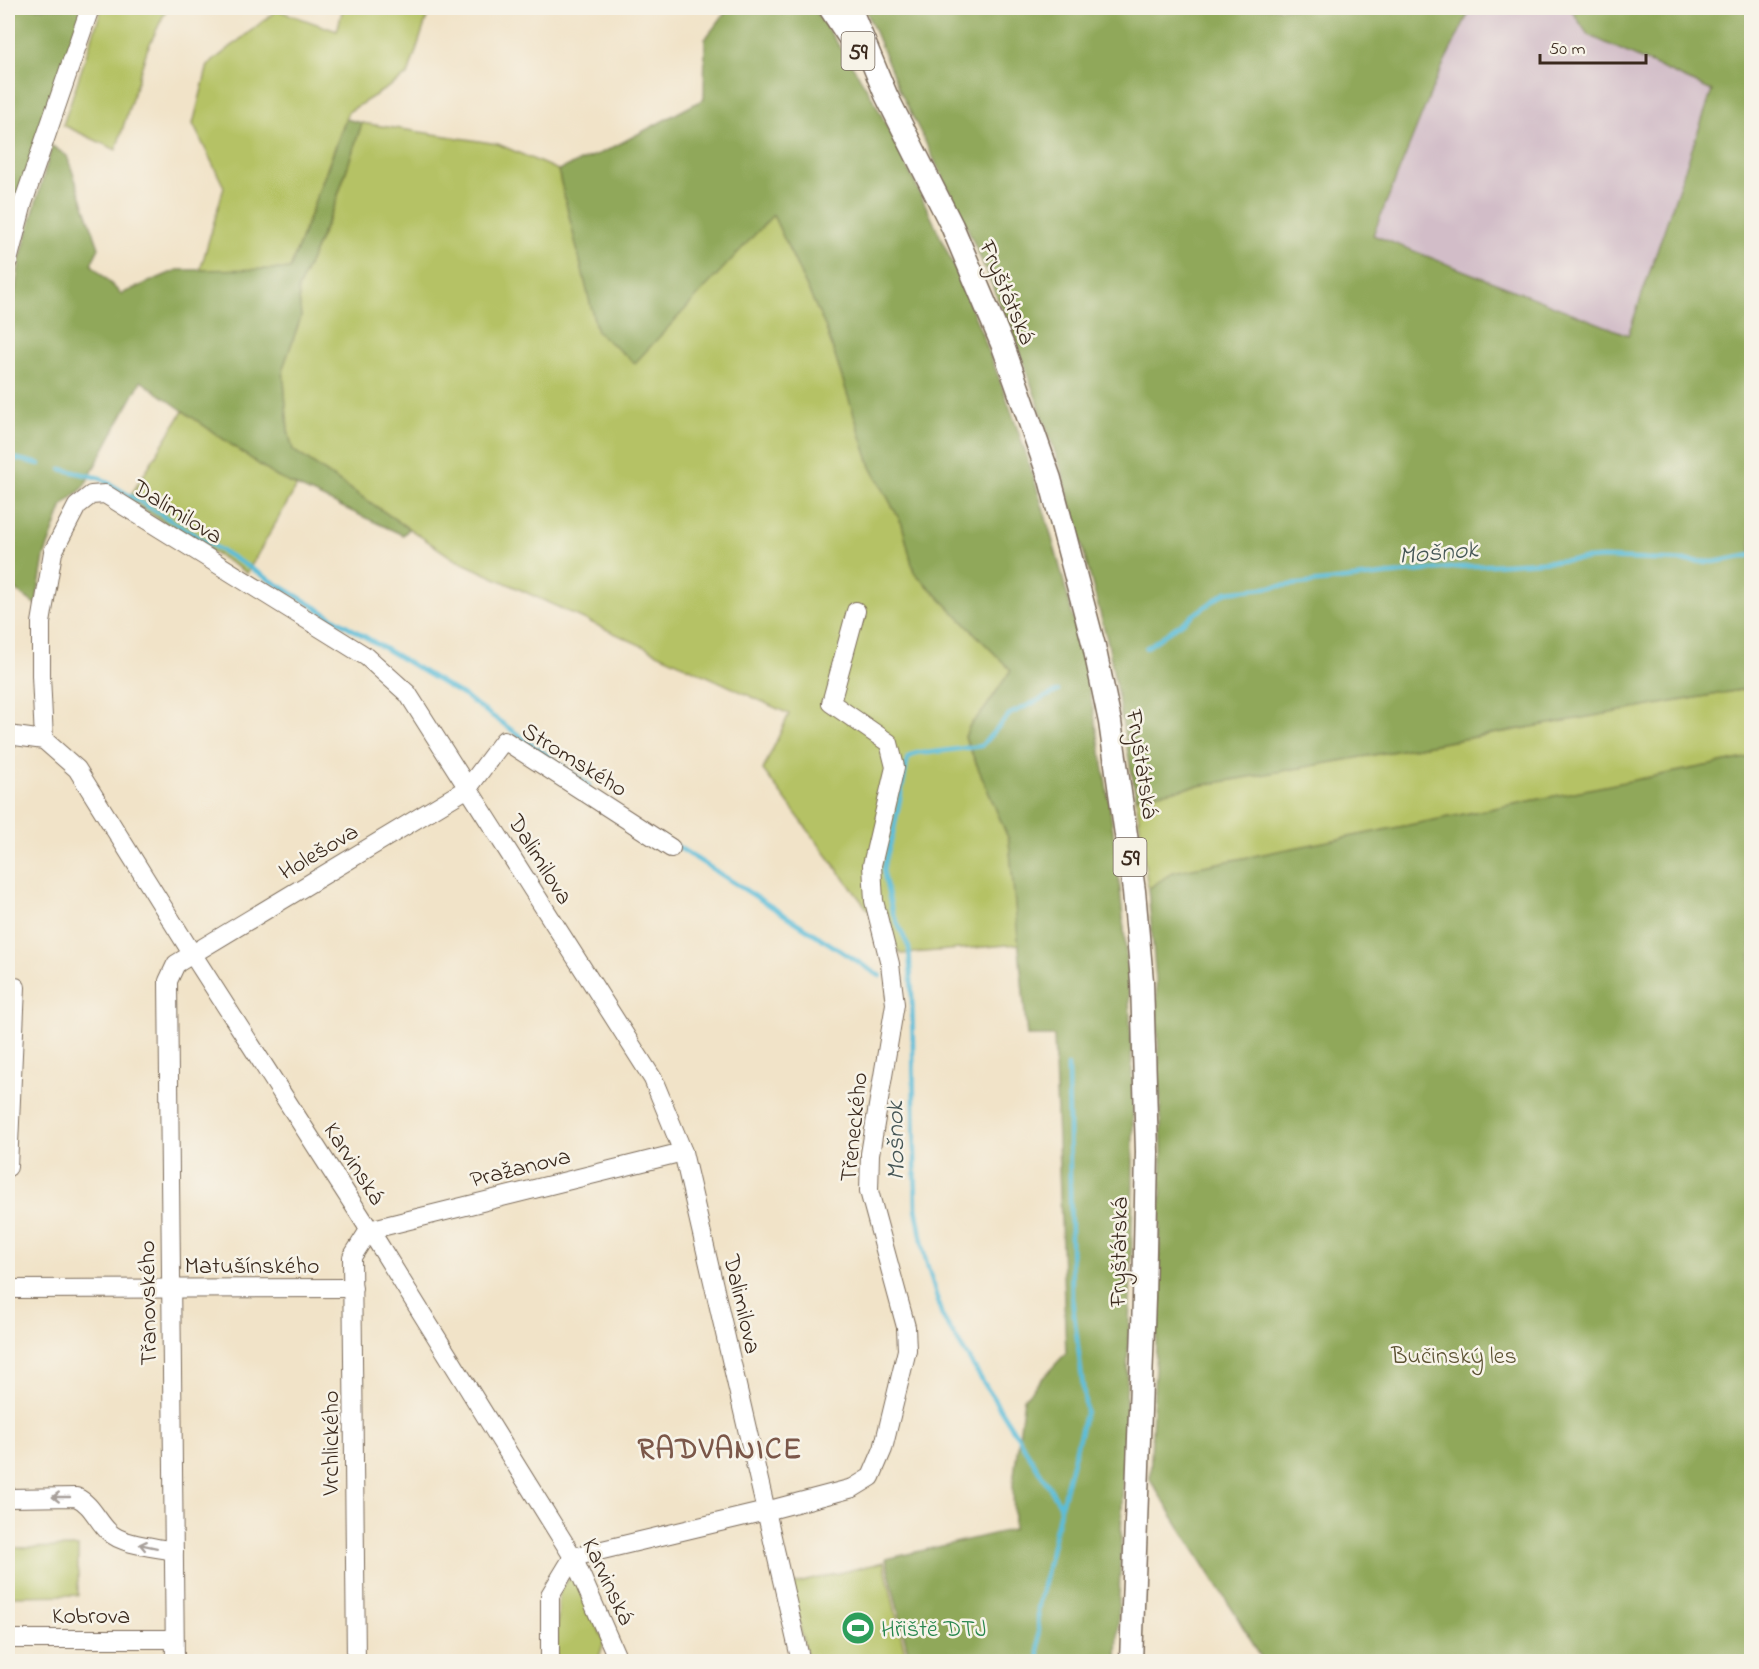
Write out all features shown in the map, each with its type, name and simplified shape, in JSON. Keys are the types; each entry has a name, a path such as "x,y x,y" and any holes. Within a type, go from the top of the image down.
{"main road":[{"name":"Fryštátská","path":"830,8 886,95"},
{"name":"Fryštátská","path":"850,8 886,95 952,226 998,335 1050,479 1094,646 1110,722 1134,891 1142,981 1148,1152 1131,1662"}],"street":[{"path":"8,261 23,202 90,8"},
{"name":"Dalimilova","path":"44,740 41,675 42,623 53,552 76,506 91,495 105,494 367,657 408,694 653,1079 683,1152 801,1662"},
{"name":"Třeneckého","path":"573,1557 853,1488 871,1477 883,1449 907,1350 906,1327 869,1191 870,1154 895,1004 890,964 874,901 872,865 895,767 888,743 831,703 856,611"},
{"path":"8,735 44,740"},
{"name":"Karvinská","path":"44,740 77,769 573,1557 619,1662"},
{"name":"Stromského","path":"468,788 504,740 671,848"},
{"name":"Holešova","path":"193,955 468,788"},
{"name":"Třanovského","path":"175,1662 168,981 176,964 193,955"},
{"path":"8,987 16,987 8,1167"},
{"name":"Pražanova","path":"369,1230 683,1152"},
{"name":"Vrchlického","path":"356,1662 352,1257 369,1230"},
{"name":"Matušínského","path":"8,1289 353,1288"},
{"path":"8,1498 76,1497 85,1501 110,1533 122,1540 174,1551"},
{"path":"550,1662 550,1595 573,1557"},
{"name":"Kobrova","path":"8,1639 174,1639"}],"shaded area":[{"path":"1471,8 1570,8 1588,35 1712,90 1629,335 1373,236 1436,80"}],"green space":[{"path":"8,8 84,8 8,225"},
{"path":"102,8 167,8 147,50 116,150 63,125"},
{"path":"343,8 430,8 408,75 348,112 290,269 200,271 224,187 193,124 208,65 277,10 337,31"},
{"path":"729,8 813,8 874,101 941,238 996,371 1053,541 1075,627 1094,715 1109,803 1120,892 1131,1039 1132,1214 1117,1661 910,1661 886,1559 1014,1529 1013,1483 1024,1398 1066,1353 1054,1036 1027,1036 1009,840 965,737 970,725 984,710 1011,670 914,572 902,524 871,467 826,328 773,215 635,363 597,332 558,170 606,151 704,99 705,39"},
{"path":"865,8 1471,8 1436,80 1373,235 1628,335 1712,91 1588,35 1570,8 1751,8 1751,688 1136,797 1108,643 1063,475 1016,341 964,220 899,89"},
{"path":"346,119 362,123 335,204 298,289 301,317 283,368 288,431 293,450 409,529 403,535 277,477 141,381 83,488 63,505 44,557 36,605 13,588 8,572 8,338 20,259 52,146 67,156 99,248 91,264 121,294 177,270 290,269"},
{"path":"362,123 498,144 558,170 597,331 773,215 826,328 871,467 902,524 914,572 1011,670 984,710 970,725 965,737 1009,840 1019,944 901,954 763,770 789,714 454,559 293,450 288,431 283,368 301,317 298,289 335,205"},
{"path":"183,411 277,477 297,486 247,573 128,500"},
{"path":"1751,688 1751,757 1174,872 1148,889 1136,797"},
{"name":"Bučinský les","path":"1751,757 1751,1660 1263,1661 1150,1480 1162,1152 1156,980 1148,889 1173,872"},
{"path":"78,1547 78,1595 8,1596 8,1548"},
{"path":"884,1562 907,1661 808,1661 790,1585"},
{"path":"572,1573 604,1641 598,1661 556,1661 559,1592"}],"waterway":[{"path":"8,457 40,464"},
{"path":"61,469 100,478 464,696 589,785"},
{"name":"Mošnok","path":"1146,648 1226,592 1458,567 1603,558 1714,562 1752,555"},
{"name":"Mošnok","path":"1039,1662 1038,1609 1061,1506 942,1316 925,1257 916,1208 909,948 892,911 883,870 893,834 908,758 918,752 927,753 981,746 1010,714 1058,691"},
{"path":"675,845 880,976"},
{"path":"1061,1506 1086,1411 1072,1298 1068,1066"}],"place":[{"name":"Hřiště DTJ","path":"858,1628"}],"district":[{"name":"RADVANICE","path":"720,1448"}]}
